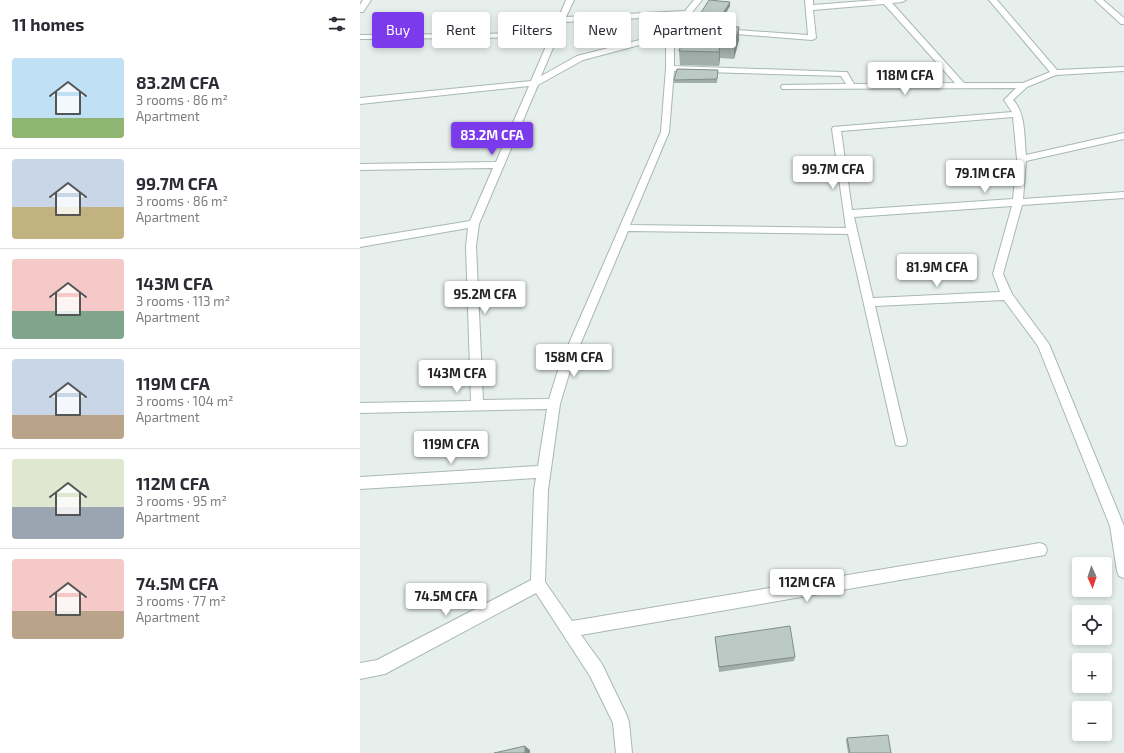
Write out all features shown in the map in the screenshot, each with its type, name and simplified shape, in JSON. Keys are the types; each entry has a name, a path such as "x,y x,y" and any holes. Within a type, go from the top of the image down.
{"street":[{"path":"360,10 367,0"},
{"path":"565,12 570,0"},
{"path":"689,12 698,0"},
{"path":"736,32 812,38 809,4 902,0"},
{"path":"993,0 1055,73"},
{"path":"1099,0 1124,22"},
{"path":"886,1 961,85"},
{"path":"566,20 639,16"},
{"path":"360,37 498,36"},
{"path":"360,101 535,83 580,58 639,42"},
{"path":"477,406 471,246 474,224 550,48"},
{"path":"624,753 622,722 596,670 538,584 541,490 554,404 566,364 665,132 670,68 673,48"},
{"path":"670,68 844,74 850,86"},
{"path":"785,87 1024,85 1055,73 1124,69"},
{"path":"1024,85 1008,100 1013,105 1017,114 1022,159 1018,203 998,274 1007,296 1043,344 1120,526 1124,571"},
{"path":"901,440 848,214 836,129 1017,114"},
{"path":"1022,159 1124,136"},
{"path":"360,168 499,165"},
{"path":"848,214 1124,195"},
{"path":"360,243 474,224"},
{"path":"624,228 852,231"},
{"path":"868,302 1007,296"},
{"path":"360,408 554,404"},
{"path":"360,483 543,472"},
{"path":"569,629 1040,550"},
{"path":"360,671 379,668 538,584"}],"building":[{"path":"709,0 730,2 724,12 701,12"},
{"path":"736,27 739,27 736,38"},
{"path":"680,48 720,48 719,52 679,51"},
{"path":"677,69 718,70 717,79 674,80"},
{"path":"790,626 795,657 719,667 715,637"},
{"path":"888,735 891,753 850,753 847,738"},
{"path":"525,746 525,753 494,753"}]}
